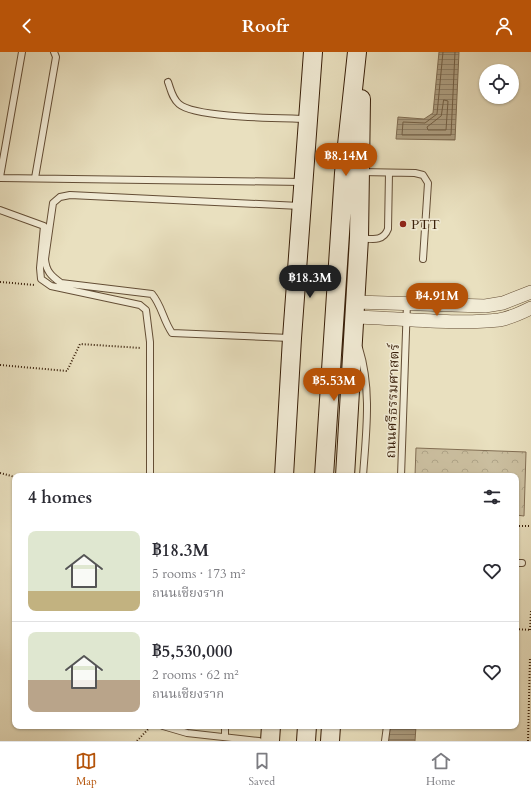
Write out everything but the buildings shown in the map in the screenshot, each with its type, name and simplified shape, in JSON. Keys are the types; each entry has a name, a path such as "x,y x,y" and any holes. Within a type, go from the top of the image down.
{"main road":[{"path":"345,473 362,172 359,52"},
{"path":"324,473 344,173 359,52"},
{"path":"284,473 301,206 313,57"},
{"path":"270,729 270,741"},
{"path":"306,741 307,729"}],"street":[{"path":"354,316 407,303 485,306 503,303 531,292"},
{"path":"485,306 486,320"},
{"path":"354,316 468,321 500,320 520,314 531,308"}],"lane":[{"path":"22,52 0,178 303,182"},
{"path":"35,178 56,57 54,52"},
{"path":"168,82 173,98 180,105 202,113 308,119"},
{"path":"362,172 415,173 423,176 428,183 423,259"},
{"path":"359,238 379,239 386,235 388,229 389,173"},
{"path":"292,338 172,333 167,325 159,303 152,294 61,283 50,275 46,268 45,259 54,203 60,197 70,195 301,206"},
{"path":"0,210 44,226 40,268 41,279 51,286 140,305 146,310 150,349 150,473"},
{"name":"ถนนศรีธรรมศาสตร์","path":"401,473 407,303"},
{"path":"354,316 367,390 363,473"},
{"path":"175,729 192,733 259,741"},
{"path":"225,736 226,729"},
{"path":"384,741 386,729"},
{"path":"333,734 335,741"}],"path":[{"path":"0,282 51,286"},
{"path":"0,365 67,371 80,344 150,349"},
{"path":"0,473 12,475"},
{"path":"519,526 531,526"},
{"path":"519,629 531,630 531,611"},
{"path":"528,741 530,657"},
{"path":"137,741 148,729"}],"green space":[{"path":"416,448 526,452 524,516 519,515 519,473 415,473"}],"water":[{"path":"439,52 459,52 455,140 396,139 398,117 424,119 433,113"},
{"path":"390,729 416,729 415,741 388,741"}],"place":[{"name":"PTT","path":"403,224"}]}
